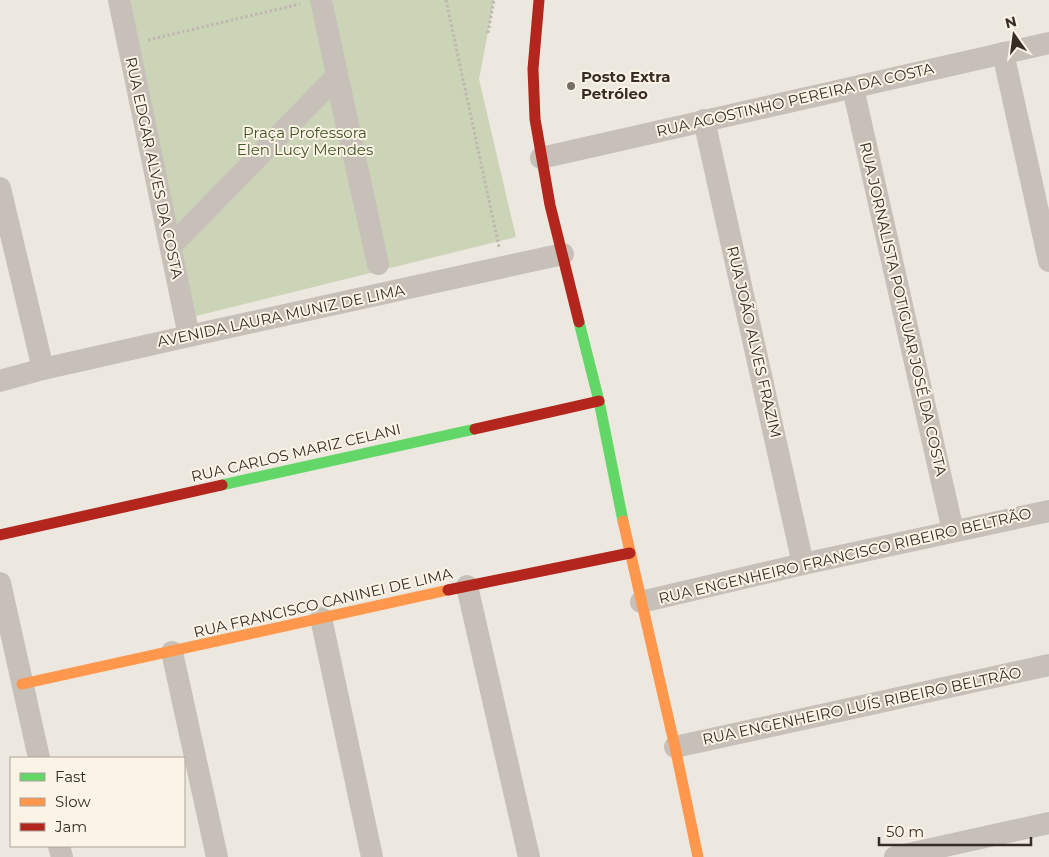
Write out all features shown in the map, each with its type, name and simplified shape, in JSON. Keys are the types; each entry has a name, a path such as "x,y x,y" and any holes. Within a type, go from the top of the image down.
{"street":[{"name":"RUA EDGAR ALVES DA COSTA","path":"119,0 190,336"},
{"path":"539,0 533,69 534,119 541,158 550,205 599,400 630,553 675,747 698,857"},
{"path":"171,246 336,77 377,260 315,1"},
{"name":"RUA AGOSTINHO PEREIRA DA COSTA","path":"541,158 1049,43"},
{"path":"1003,54 1049,261"},
{"name":"RUA JORNALISTA POTIGUAR JOSÉ DA COSTA","path":"853,88 953,531"},
{"name":"RUA JOÃO ALVES FRAZIM","path":"704,120 803,564"},
{"path":"0,188 43,369"},
{"name":"AVENIDA LAURA MUNIZ DE LIMA","path":"0,382 43,369 563,254"},
{"name":"RUA CARLOS MARIZ CELANI","path":"0,536 599,400"},
{"name":"RUA ENGENHEIRO FRANCISCO RIBEIRO BELTRÃO","path":"641,602 803,564 1049,511"},
{"name":"RUA FRANCISCO CANINEI DE LIMA","path":"22,684 467,586 630,553"},
{"path":"0,583 39,757"},
{"path":"467,586 528,857"},
{"path":"321,618 372,857"},
{"path":"172,652 217,857"},
{"name":"RUA ENGENHEIRO LUÍS RIBEIRO BELTRÃO","path":"675,747 1049,665"},
{"path":"895,857 1049,823"}],"path":[{"path":"446,0 503,267"},
{"path":"488,33 494,0"},
{"path":"128,45 315,1"}],"green space":[{"name":"Praça Professora Elen Lucy Mendes","path":"129,0 494,0 479,79 516,237 196,316"}],"traffic: fast":[{"path":"579,322 599,401 623,521"},
{"path":"222,485 475,429"}],"traffic: slow":[{"path":"623,521 675,747 698,857"},
{"path":"22,684 448,590"}],"traffic: jam":[{"path":"539,0 533,69 535,119 550,205 579,322"},
{"path":"475,429 599,401"},
{"path":"0,535 222,485"},
{"path":"448,590 630,553"}],"place":[{"name":"Posto Extra Petróleo","path":"571,86"}]}
